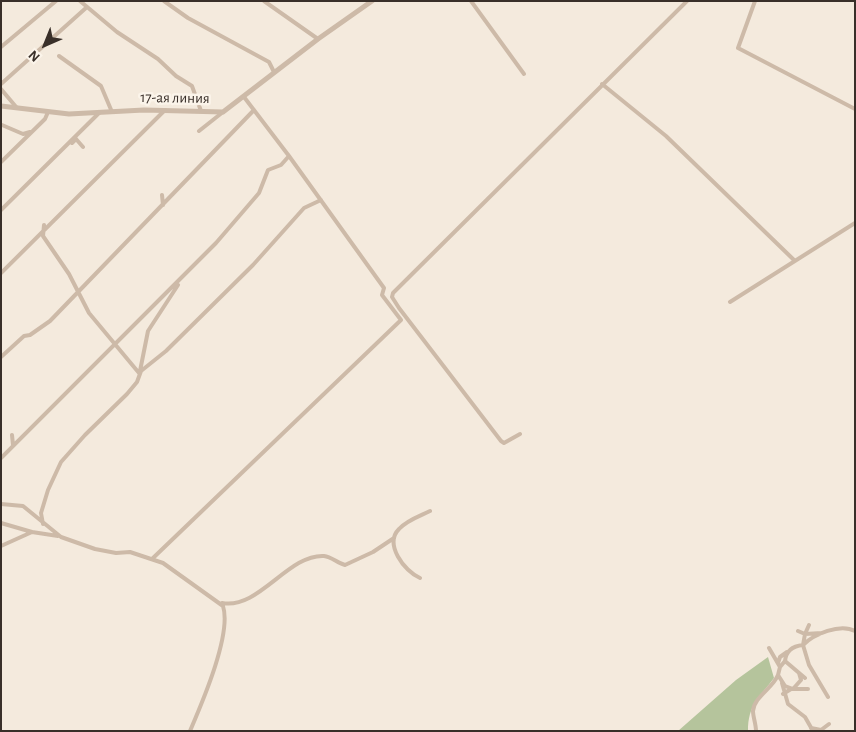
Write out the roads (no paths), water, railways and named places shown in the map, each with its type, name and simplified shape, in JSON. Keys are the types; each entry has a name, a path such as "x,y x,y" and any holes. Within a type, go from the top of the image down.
{"street":[{"path":"1,47 56,1"},
{"path":"80,1 117,32 158,59 176,76 192,86 201,111"},
{"path":"164,1 188,18 269,62 274,72"},
{"path":"264,1 318,39"},
{"path":"471,1 524,74"},
{"path":"520,434 504,443 501,441 399,308 392,297 393,293 687,1"},
{"path":"755,1 738,48 855,110"},
{"name":"17-ая линия","path":"1,106 48,112 99,113 165,110 223,112 367,2"},
{"path":"1,84 87,7"},
{"path":"59,56 101,86 112,112"},
{"path":"602,84 666,136 794,260"},
{"path":"1,88 17,108"},
{"path":"152,559 245,468 335,386 402,320 382,295 384,288 244,97"},
{"path":"1,273 165,110"},
{"path":"1,357 24,336 30,335 50,321 254,110"},
{"path":"1,162 45,119 48,112"},
{"path":"199,131 223,112"},
{"path":"1,210 99,113"},
{"path":"2,125 23,134 32,132"},
{"path":"17,132 20,137 17,146"},
{"path":"65,147 76,140 83,147"},
{"path":"1,458 181,280 259,193 268,170 281,165 289,156"},
{"path":"162,195 163,205"},
{"path":"139,373 166,351 253,265 304,208 321,200"},
{"path":"730,302 855,223"},
{"path":"44,225 43,236 69,274 89,313 117,344 139,373"},
{"path":"43,524 41,513 48,490 61,462 85,435 128,394 137,382 148,331 181,280"},
{"path":"12,435 13,446"},
{"path":"1,504 23,506 61,537"},
{"path":"221,603 237,604 257,593 299,564 325,556 345,565 373,552 394,538 400,528 430,510"},
{"path":"1,523 32,532 61,537 95,549 116,553 130,552 152,559 170,568 221,603 226,613 222,642 190,731"},
{"path":"1,546 32,532"},
{"path":"394,538 397,553 404,566 410,573 420,578"},
{"path":"809,625 803,645 809,664 828,697"},
{"path":"798,631 805,634 822,633 855,627"},
{"path":"849,628 855,631"},
{"path":"756,731 753,711 755,703 776,682 780,657 789,650 803,645 822,633"},
{"path":"770,648 779,665"},
{"path":"779,665 785,662 789,650"},
{"path":"785,662 806,678"},
{"path":"784,694 793,689 801,680 799,673"},
{"path":"778,675 791,708 801,713 812,729 817,731 829,724"},
{"path":"782,683 793,689 808,689"}]}
